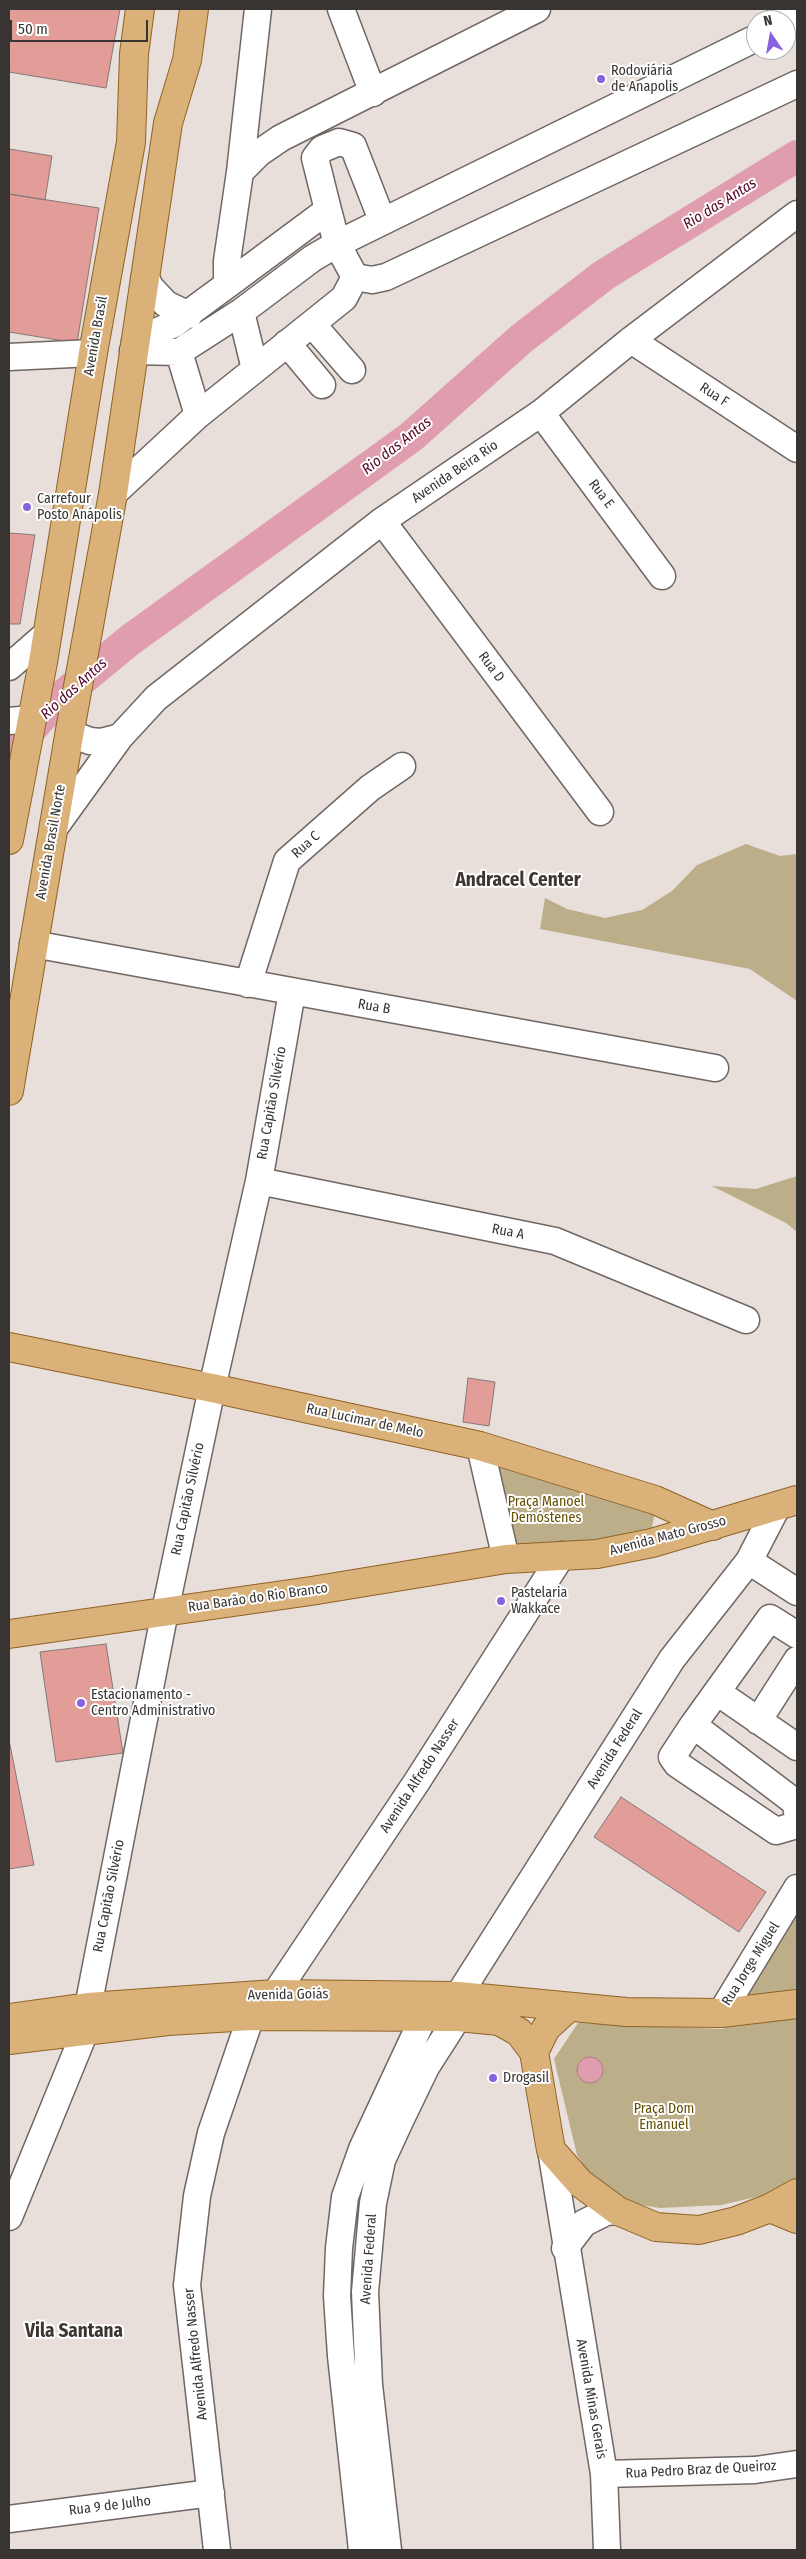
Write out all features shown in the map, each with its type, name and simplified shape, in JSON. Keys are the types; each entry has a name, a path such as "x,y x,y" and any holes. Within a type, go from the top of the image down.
{"main road":[{"name":"Avenida Brasil","path":"20,720 43,662 48,634 93,353 131,142 134,54 140,9"},
{"path":"131,142 157,9"},
{"path":"113,494 168,123 172,59 178,9"},
{"path":"168,123 187,60 194,9"},
{"name":"Avenida Brasil Norte","path":"9,1091 71,724 113,494"},
{"path":"9,840 20,780 20,720"},
{"name":"Rua Lucimar de Melo","path":"9,1347 212,1388 480,1446 655,1500 713,1526"},
{"name":"Avenida Mato Grosso","path":"506,1559 597,1554 652,1543 788,1502"},
{"name":"Rua Barão do Rio Branco","path":"9,1634 311,1591 506,1559"},
{"name":"Avenida Goiás","path":"9,2040 87,2018 275,1994 458,2007 510,2026 525,2038 534,2052"},
{"name":"Avenida Goiás","path":"9,2018 424,2016 499,1999 568,2008"},
{"path":"534,2052 546,2028 568,2008 626,2012 721,2013 797,2004"},
{"name":"Avenida Minas Gerais","path":"534,2052 551,2150"},
{"path":"551,2150 580,2184 618,2211 656,2227 699,2230 736,2221 770,2208 797,2193"},
{"path":"770,2208 797,2219"}],"street":[{"path":"227,285 227,261 240,172 258,9"},
{"path":"341,9 373,93"},
{"path":"240,172 259,153 281,138 537,9"},
{"path":"134,346 179,352 241,312 313,258 336,244 746,43"},
{"path":"355,277 372,280 386,277 797,84"},
{"path":"246,116 281,138"},
{"path":"355,277 336,244 315,158 322,149 339,142 353,146 382,220"},
{"path":"134,346 189,315 328,210"},
{"name":"Avenida Beira Rio","path":"55,827 120,737 156,698 382,522 541,413 631,340 797,214"},
{"path":"145,276 150,287 166,304 189,315"},
{"path":"113,494 198,415 344,298 355,277"},
{"path":"241,312 255,370"},
{"path":"312,324 352,370"},
{"name":"Rua F","path":"631,340 797,449"},
{"path":"287,343 322,385"},
{"path":"179,352 198,415"},
{"path":"9,357 93,353"},
{"name":"Rua E","path":"541,413 662,576"},
{"name":"Rua D","path":"382,522 600,812"},
{"path":"9,667 48,634"},
{"path":"71,724 79,737 90,741 101,742 120,737"},
{"name":"Rua C","path":"248,984 288,861 370,788 402,766"},
{"name":"Rua B","path":"33,944 715,1068"},
{"name":"Rua Capitão Silvério","path":"9,2217 87,2018 165,1612 258,1181 292,992"},
{"name":"Rua A","path":"258,1181 555,1241 746,1320"},
{"path":"480,1446 506,1559"},
{"name":"Avenida Federal","path":"388,2550 369,2385 365,2292 373,2203 382,2160 426,2067 458,2007 672,1659 749,1561 788,1502"},
{"name":"Avenida Alfredo Nasser","path":"275,1994 416,1783 562,1555"},
{"path":"749,1561 797,1592"},
{"path":"797,1635 770,1618 672,1756 676,1764 776,1831 797,1825"},
{"path":"758,1721 797,1660"},
{"path":"716,1692 758,1721 795,1741"},
{"path":"693,1725 796,1802 797,1812"},
{"name":"Rua Jorge Miguel","path":"721,2013 797,1888"},
{"name":"Avenida Alfredo Nasser","path":"217,2550 187,2285 197,2196 211,2133 251,2016"},
{"name":"Avenida Federal","path":"362,2550 341,2356 337,2296 339,2248 345,2197 362,2149 424,2016"},
{"name":"Avenida Minas Gerais","path":"551,2150 565,2248 604,2474 607,2550"},
{"path":"565,2248 584,2223 606,2212 618,2211"},
{"path":"337,2296 365,2292"},
{"name":"Rua Pedro Braz de Queiroz","path":"604,2474 755,2470 797,2464"},
{"name":"Rua 9 de Julho","path":"9,2519 212,2493"}],"green space":[{"path":"746,844 780,856 797,854 797,1001 750,969 540,929 545,898 567,909 605,918 642,910 672,891 697,865"},
{"path":"797,1176 797,1232 786,1223 712,1186 756,1189"},
{"name":"Praça Manoel Demóstenes","path":"483,1451 656,1503 650,1541 519,1551"},
{"name":"Praça Dom Emanuel","path":"797,1909 797,2179 769,2194 721,2205 660,2208 629,2203 595,2182 577,2155 554,2059 578,2023 723,2029"}],"shaded area":[{"path":"590,2057 599,2061 603,2070 599,2079 590,2083 581,2079 577,2070 581,2061"}],"building":[{"path":"9,9 120,9 106,88 9,72"},
{"path":"9,149 52,156 45,200 9,194"},
{"path":"9,194 99,208 77,343 9,332"},
{"path":"9,533 35,535 20,624 9,624"},
{"path":"468,1378 495,1382 489,1426 463,1422"},
{"name":"Estacionamento - Centro Administrativo","path":"106,1644 123,1753 56,1762 40,1652"},
{"path":"9,1740 34,1865 9,1869"},
{"path":"621,1797 766,1892 739,1932 594,1837"}],"waterway":[{"name":"Rio das Antas","path":"9,753 56,701 130,640 411,437 521,339 604,275 797,156"}],"place":[{"name":"Rodoviária de Anapolis","path":"601,79"},
{"name":"Carrefour Posto Anápolis","path":"27,507"},
{"name":"Pastelaria Wakkace","path":"501,1601"},
{"name":"Estacionamento - Centro Administrativo","path":"81,1703"},
{"name":"Drogasil","path":"493,2078"}],"district":[{"name":"Andracel Center","path":"518,881"},
{"name":"Vila Santana","path":"74,2332"}]}
